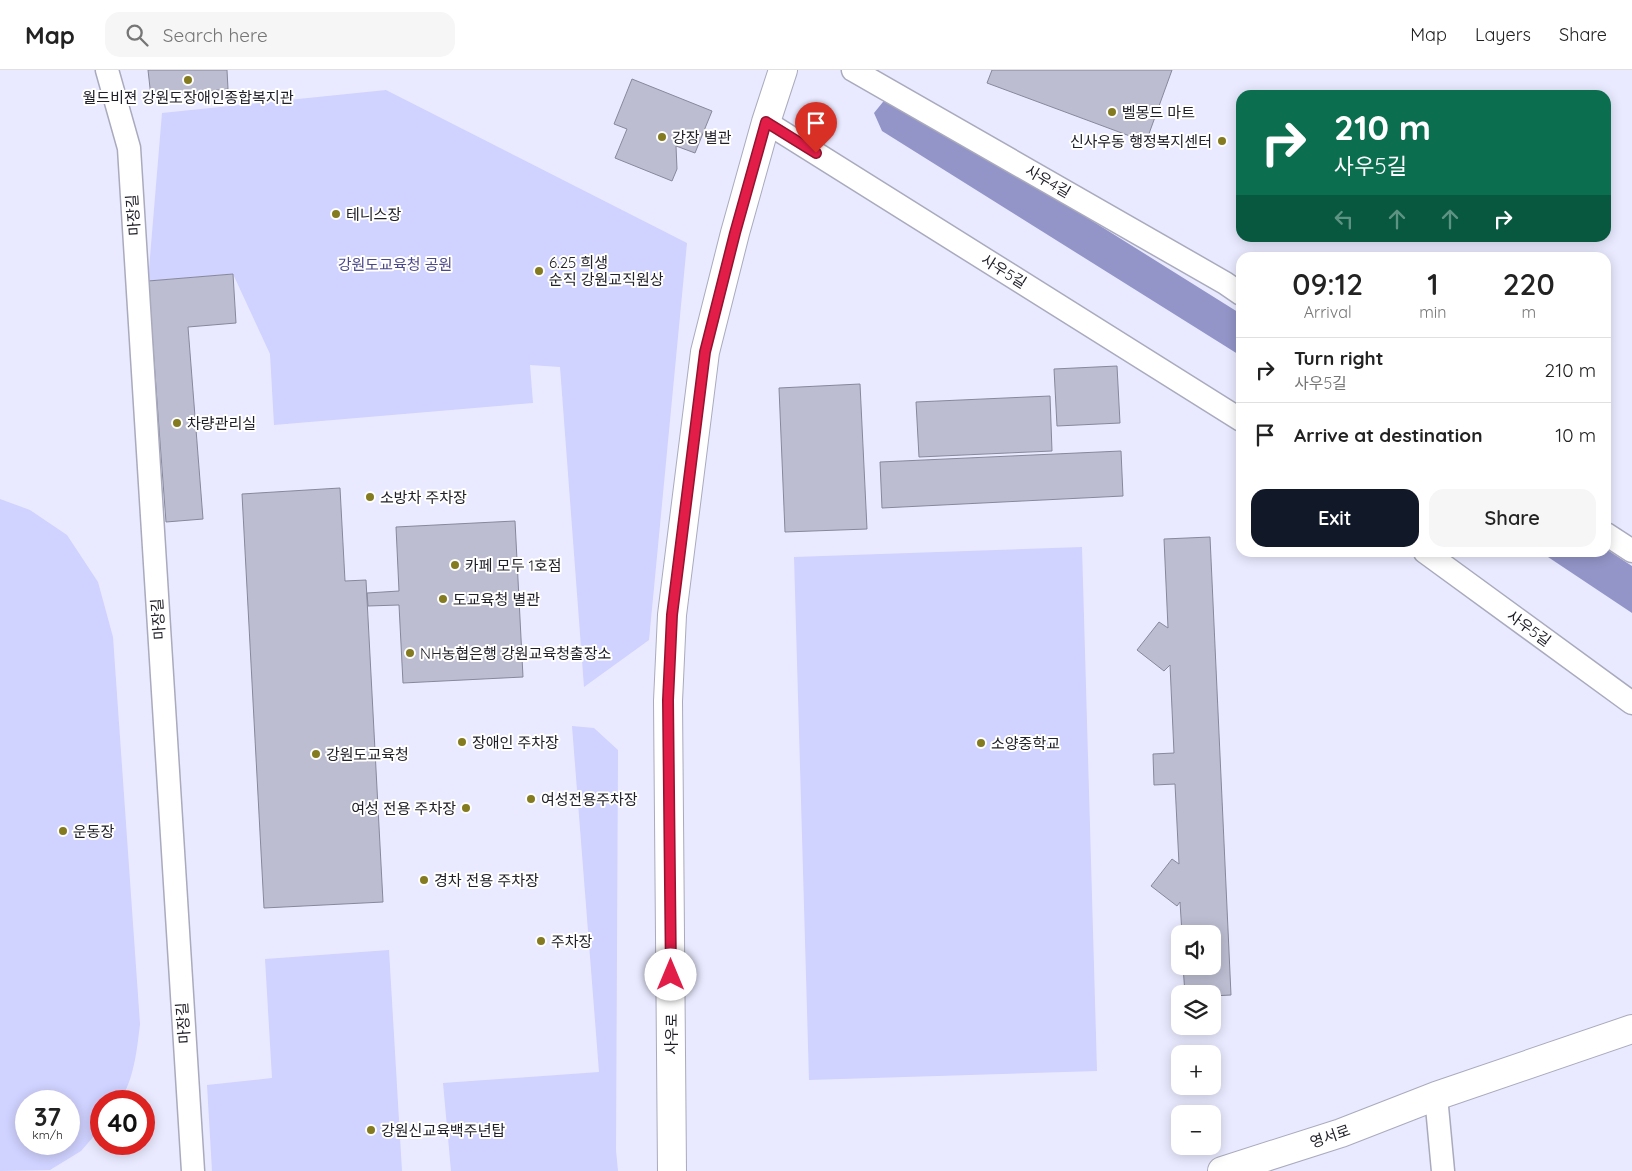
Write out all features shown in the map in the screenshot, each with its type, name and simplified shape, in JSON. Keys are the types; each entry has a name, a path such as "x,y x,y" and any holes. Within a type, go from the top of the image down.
{"street":[{"name":"마장길","path":"107,70 129,148 192,1171"},
{"name":"사우로","path":"672,1171 668,710 672,615 705,352 735,233 766,122 783,70"},
{"name":"사우4길","path":"853,70 1236,291"},
{"name":"사우5길","path":"766,122 1236,413"},
{"path":"1611,537 1632,551"},
{"name":"사우5길","path":"1433,557 1632,703"},
{"name":"영서로","path":"1222,1171 1341,1133 1436,1096 1632,1029"},
{"path":"1436,1096 1443,1171"}],"green space":[{"name":"강원도교육청 공원","path":"386,90 687,243 649,640 584,687 560,367 530,365 533,403 274,425 270,354 233,274 148,281 162,113"},
{"name":"운동장","path":"0,499 30,510 67,535 98,582 113,637 140,1024 138,1044 126,1090 90,1090 90,1141 80,1152 80,1090 15,1090 15,1155 74,1155 50,1170 0,1171"},
{"path":"1082,547 1097,1071 809,1080 794,557"},
{"path":"572,726 594,728 618,750 616,1150 618,1171 451,1171 443,1083 599,1072"},
{"path":"389,950 402,1171 212,1171 207,1085 272,1078 265,959"}],"shaded area":[{"path":"891,92 915,110 1236,311 1236,353 882,131 874,113"},
{"path":"1611,552 1632,566 1632,613 1548,557 1611,557"}],"building":[{"name":"월드비젼 강원도장애인종합복지관","path":"148,70 227,70 228,89 151,97"},
{"name":"벨몽드 마트","path":"992,70 1172,70 1146,142 987,83"},
{"name":"강장 별관","path":"632,79 712,111 695,153 676,146 677,169 672,181 615,158 627,129 614,124"},
{"name":"차량관리실","path":"233,274 236,323 188,327 203,519 166,522 148,281"},
{"path":"1117,366 1120,423 1057,426 1054,369"},
{"path":"860,384 867,529 785,532 779,388"},
{"path":"1050,396 1052,451 919,457 916,402"},
{"path":"1121,451 1123,496 882,508 880,462"},
{"name":"강원도교육청","path":"340,488 345,581 366,580 383,902 264,908 242,494"},
{"name":"도교육청 별관","path":"515,521 523,677 403,683 399,605 368,606 367,593 399,591 396,527"},
{"path":"1210,537 1231,995 1221,996 1221,985 1184,985 1184,975 1221,975 1221,925 1181,925 1180,902 1177,906 1151,886 1172,859 1179,864 1175,784 1154,785 1153,754 1174,753 1170,665 1164,671 1137,650 1159,622 1168,628 1164,539"}],"place":[{"name":"월드비젼 강원도장애인종합복지관","path":"188,80"},
{"name":"벨몽드 마트","path":"1112,112"},
{"name":"강장 별관","path":"662,137"},
{"name":"신사우동 행정복지센터","path":"1222,141"},
{"name":"테니스장","path":"336,214"},
{"name":"6.25 희생 순직 강원교직원상","path":"539,271"},
{"name":"차량관리실","path":"177,423"},
{"name":"소방차 주차장","path":"370,497"},
{"name":"카페 모두 1호점","path":"455,565"},
{"name":"도교육청 별관","path":"443,599"},
{"name":"NH농협은행 강원교육청출장소","path":"410,653"},
{"name":"장애인 주차장","path":"462,742"},
{"name":"소양중학교","path":"981,743"},
{"name":"강원도교육청","path":"316,754"},
{"name":"여성전용주차장","path":"531,799"},
{"name":"여성 전용 주차장","path":"466,808"},
{"name":"운동장","path":"63,831"},
{"name":"경차 전용 주차장","path":"424,880"},
{"name":"주차장","path":"541,941"},
{"name":"강원신교육백주년탑","path":"371,1130"}],"route":[{"path":"671,975 668,700 672,615 705,352 735,233 766,122 816,153"}]}
